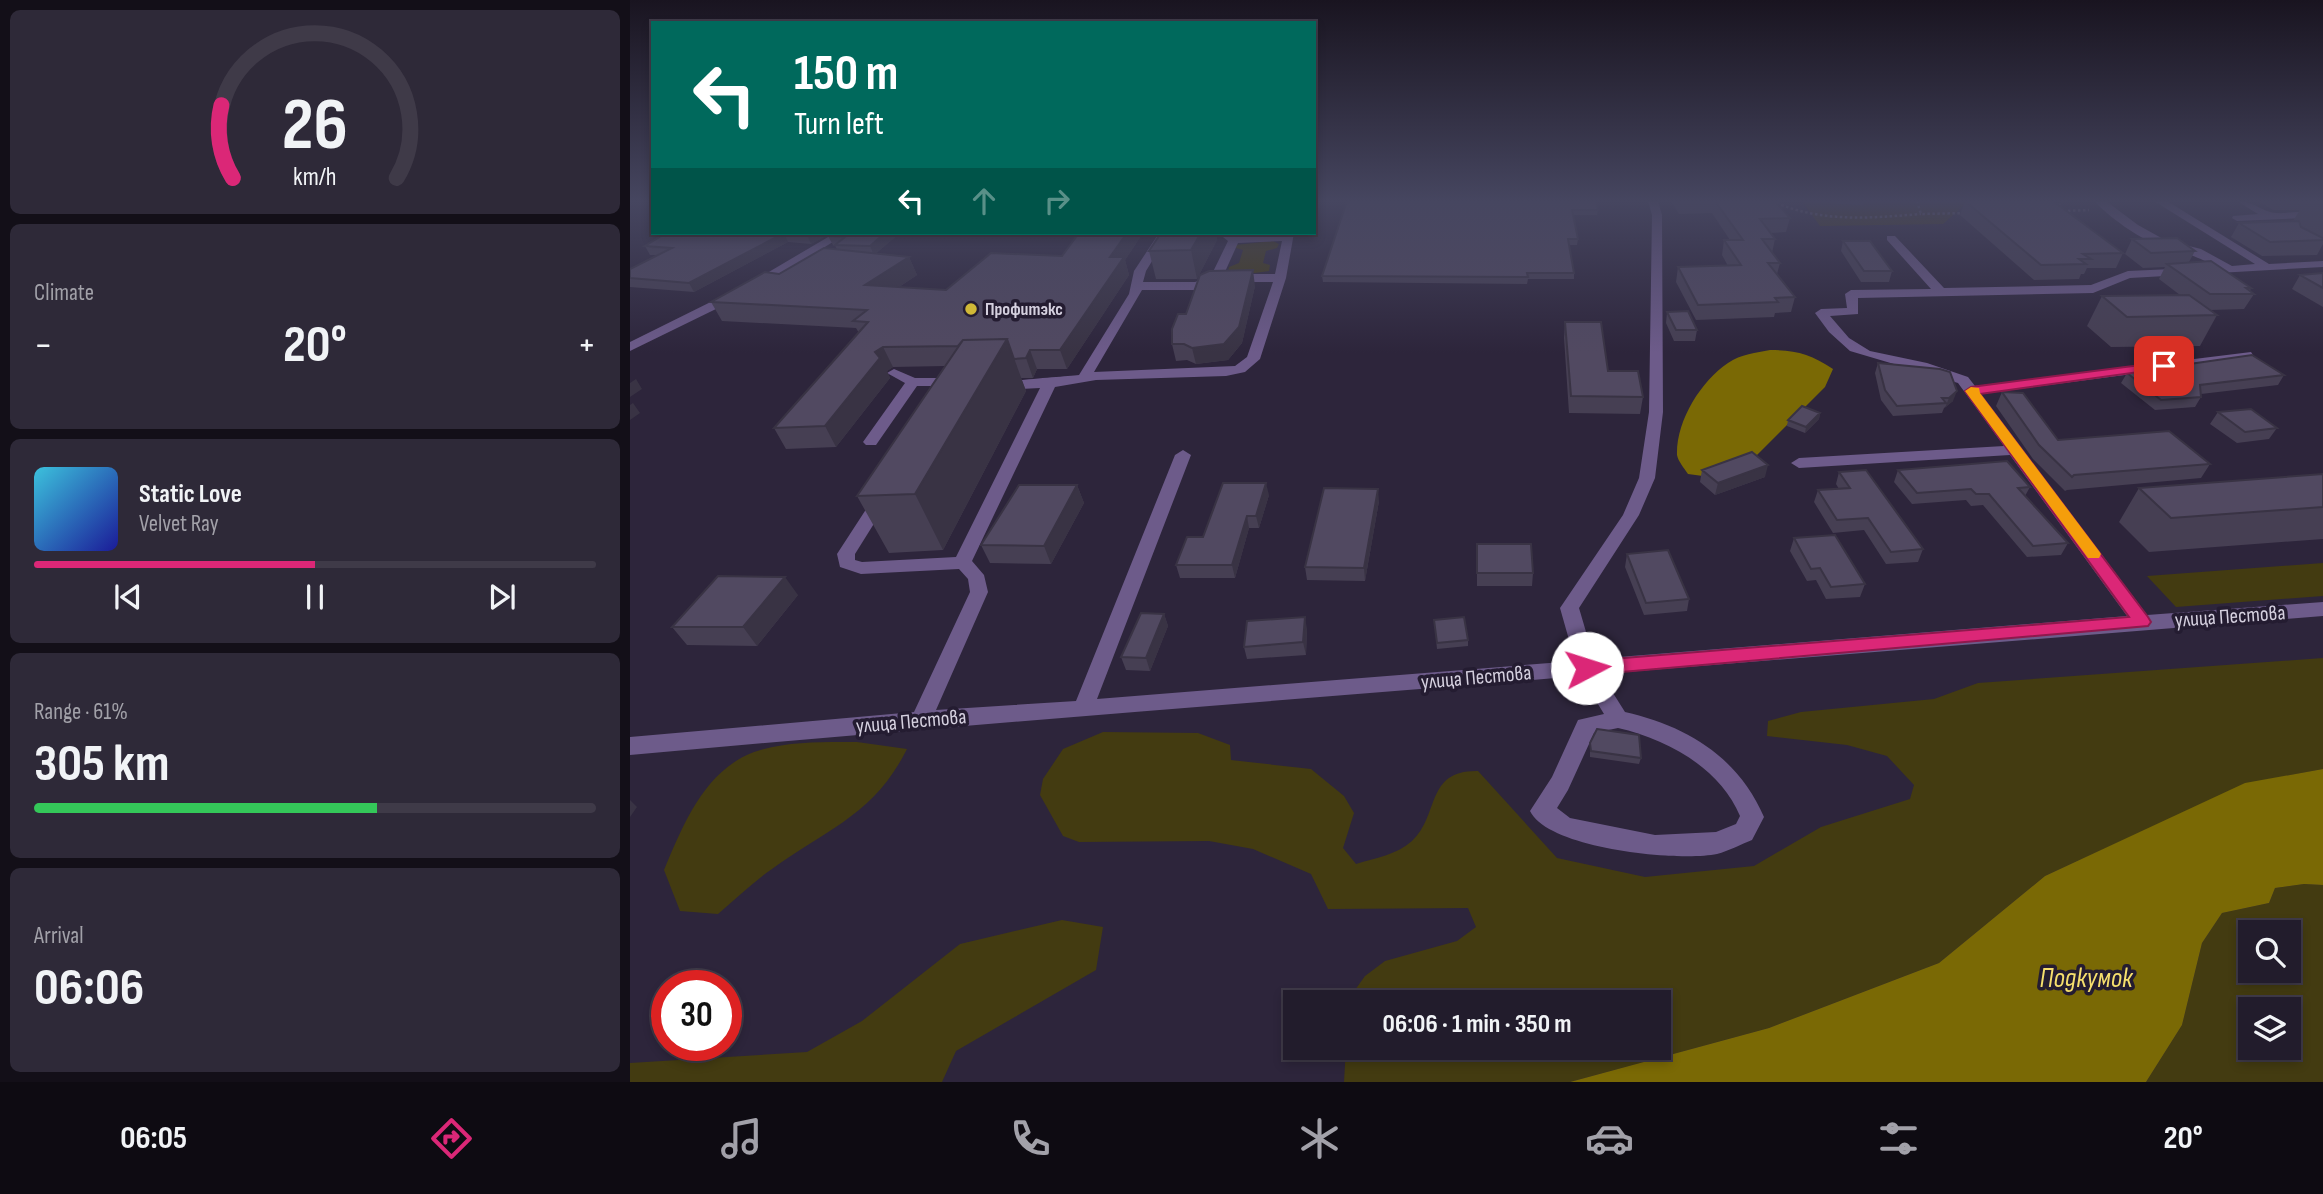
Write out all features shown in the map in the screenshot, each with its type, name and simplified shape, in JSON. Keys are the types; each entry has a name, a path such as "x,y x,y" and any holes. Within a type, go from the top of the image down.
{"street":[{"path":"630,346 759,283 811,251"},
{"path":"1084,377 1138,286 1139,271 1152,251"},
{"path":"1216,278 1229,251"},
{"path":"988,386 1050,383 1084,377 1226,372 1240,369 1253,359 1280,278 1285,251"},
{"path":"1618,719 1605,724 1586,726 1560,783 1542,811 1564,827 1655,846 1717,843 1744,832 1752,817 1746,799 1731,779 1682,741 1643,723 1618,719 1587,668 1569,608 1631,515 1647,478 1656,412 1657,251"},
{"path":"1903,251 1940,291"},
{"path":"2198,251 2231,270"},
{"path":"2242,251 2267,267"},
{"path":"2142,622 1963,380 1921,366 1866,355 1838,337 1821,313 1854,311 1851,294 2093,289 2127,275 2323,264"},
{"path":"2305,265 2323,276"},
{"path":"1138,286 1197,286 1216,278 1280,278"},
{"path":"1971,391 2246,355"},
{"path":"894,373 913,382 958,387"},
{"path":"871,442 913,382"},
{"path":"962,563 1050,383"},
{"path":"1799,463 2014,450"},
{"path":"1083,709 1183,455"},
{"path":"890,485 846,554 846,563 861,568 962,563 975,572 979,585 979,592 921,720"},
{"name":"улица Пестова","path":"630,746 921,720 2323,609"}],"shaded area":[{"path":"1243,251 1266,251 1263,263 1270,265 1269,271 1255,273 1228,271 1229,267 1239,263"},
{"path":"2323,563 2323,596 2176,607 2147,576"},
{"path":"2323,658 2323,769 2245,784 2045,876 1939,963 1769,1028 1671,1055 1671,990 1355,990 1365,976 1385,961 1457,941 1476,927 1468,908 1328,909 1311,874 1253,849 1209,841 1079,842 1063,836 1040,795 1043,779 1063,749 1103,732 1198,733 1230,745 1231,760 1311,769 1344,796 1354,813 1343,848 1356,864 1386,856 1406,846 1421,830 1441,786 1449,778 1461,773 1478,771 1557,858 1645,877 1754,866 1821,827 1910,799 1914,785 1887,756 1847,745 1767,736 1768,721 1801,712 1934,699 1978,683"},
{"path":"857,742 907,749 880,790 848,819 765,874 718,914 680,911 664,870 697,801 722,772 737,761 766,748 805,743"},
{"path":"2304,884 2323,885 2323,1082 2146,1082 2182,1025 2202,943 2222,913 2269,903 2275,888"},
{"path":"1062,920 1103,927 1096,970 956,1051 942,1082 630,1082 630,1063 742,1061 742,1056 807,1052 862,1021 960,944"},
{"path":"1345,1060 1651,1060 1570,1082 1344,1082"}],"water":[{"path":"1770,350 1803,354 1833,369 1825,387 1752,460 1703,476 1688,474 1677,455 1681,429 1692,403 1708,380 1733,360"},
{"name":"Подкумок","path":"2323,769 2323,885 2304,884 2275,888 2269,903 2222,913 2202,943 2182,1025 2146,1082 1570,1082 1651,1060 1671,1060 1671,1055 1769,1028 1939,963 2045,876 2245,783"}],"building":[{"path":"665,251 749,251 689,283 630,278 630,269"},
{"path":"818,251 857,251 909,257 865,285 946,290 991,253 1062,256 1065,251 1114,251 1110,257 1124,257 1060,350 1030,350 1026,358 1014,359 1007,339 963,340 958,346 883,347 875,352 880,358 825,426 774,428 868,322 853,321 867,310 711,302 765,272 779,274"},
{"path":"1330,251 1570,251 1574,273 1527,273 1528,277 1322,276"},
{"path":"1732,251 1771,251 1780,263 1768,263 1795,297 1775,298 1778,302 1698,305 1678,267 1741,265"},
{"path":"1850,251 1878,251 1892,271 1864,271"},
{"path":"2025,251 2123,253 2083,254 2091,259 2079,259 2086,264 2041,265"},
{"path":"2211,261 2251,288 2246,288 2254,294 2210,294 2167,264"},
{"path":"1253,270 1239,327 1224,344 1192,348 1184,344 1172,344 1172,329 1178,314 1186,314 1200,275 1209,271"},
{"path":"2323,273 2323,288 2300,275"},
{"path":"2189,295 2217,315 2127,317 2102,296"},
{"path":"1688,311 1697,330 1676,330 1667,312"},
{"path":"1565,322 1601,322 1608,371 1638,371 1643,397 1571,396"},
{"path":"1007,339 915,494 857,496 963,340"},
{"path":"2252,355 2284,375 2200,385 2201,397 2161,400 2127,373"},
{"path":"1878,363 1950,372 1957,391 1949,398 1942,398 1946,403 1897,406 1885,390"},
{"path":"2002,392 2023,393 2058,440 2169,431 2210,464 2072,477 2039,445"},
{"path":"1802,406 1820,413 1806,427 1788,420"},
{"path":"2251,409 2277,428 2245,432 2218,412"},
{"path":"1752,452 1768,465 1718,483 1702,470"},
{"path":"2007,461 2030,487 2018,488 2068,543 2033,546 1989,494 1976,494 1971,489 1917,493 1898,470"},
{"path":"1866,470 1923,549 1891,552 1868,518 1837,520 1818,490 1850,488 1839,472"},
{"path":"2323,474 2323,507 2171,518 2139,488"},
{"path":"1223,483 1266,483 1256,516 1247,516 1232,565 1176,565 1187,537 1203,537"},
{"path":"1019,485 1077,485 1044,546 981,545"},
{"path":"1324,488 1378,489 1364,568 1305,567"},
{"path":"1835,535 1865,584 1831,587 1820,568 1811,569 1794,538"},
{"path":"1477,544 1531,544 1533,573 1477,573"},
{"path":"1668,550 1689,599 1646,603 1627,554"},
{"path":"718,576 785,577 743,627 672,627"},
{"path":"1141,613 1164,614 1146,658 1121,657"},
{"path":"1305,617 1303,642 1244,647 1247,621"},
{"path":"1464,617 1468,640 1437,643 1434,620"},
{"path":"1597,729 1639,735 1641,758 1591,751 1590,743"}],"slow traffic":[{"path":"1975,391 1971,391 2093,554"}],"place":[{"name":"Профитэкс","path":"971,309"}],"route":[{"path":"1587,668 2142,622 1971,391 2164,366"}]}
